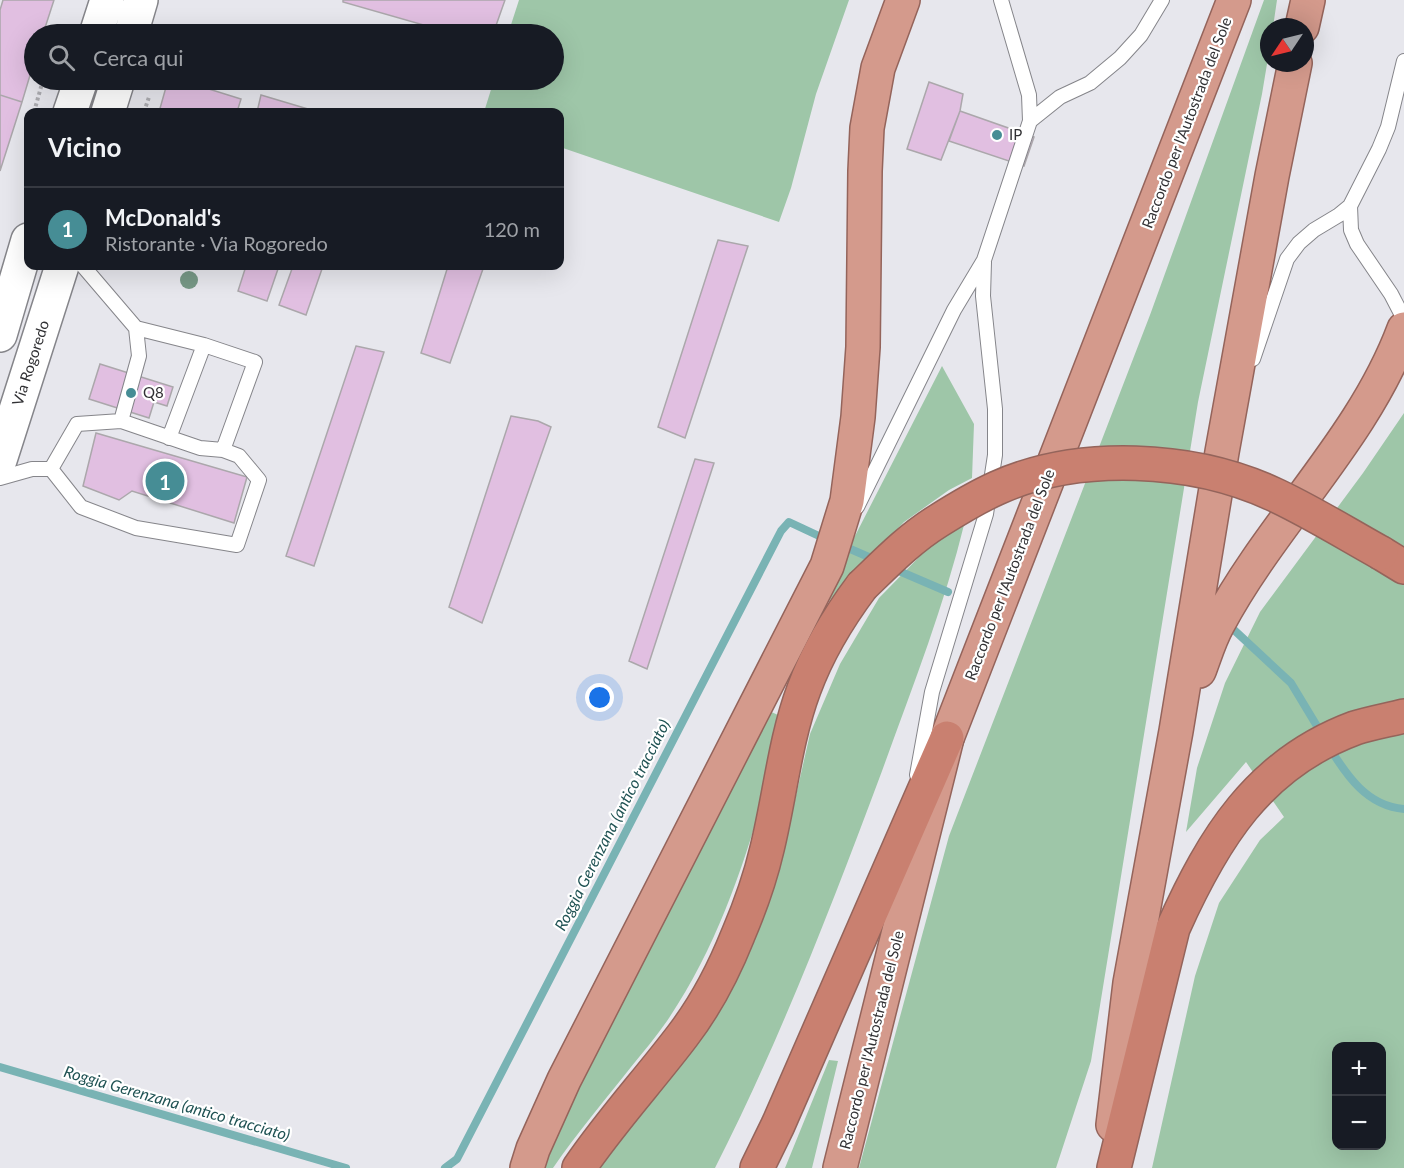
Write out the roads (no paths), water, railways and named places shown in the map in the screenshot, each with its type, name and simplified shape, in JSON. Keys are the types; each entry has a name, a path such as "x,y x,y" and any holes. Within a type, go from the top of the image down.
{"highway":[{"path":"527,1168 533,1149 564,1080 827,566 847,501 858,417 863,347 867,128 878,68 903,0"},
{"name":"Raccordo per l'Autostrada del Sole","path":"840,1168 947,738 1234,0"},
{"path":"1304,18 1308,0"},
{"path":"1108,1168 1130,983 1176,731 1222,452 1293,72"},
{"path":"1176,731 1217,625 1256,563 1360,416 1381,382 1404,329"},
{"path":"579,1168 619,1114 685,1033 720,975 753,897 767,849 794,721 819,653 837,621 862,586 901,548 936,522 998,487 1034,475 1079,466 1159,465 1199,470 1272,494 1404,567"},
{"path":"1114,1168 1173,928 1189,892 1216,843 1236,814 1262,786 1294,760 1323,743 1355,729 1404,716"},
{"path":"757,1168 783,1115 947,738"}],"street":[{"path":"99,24 107,0"},
{"path":"134,24 141,0"},
{"path":"71,108 78,90"},
{"path":"109,108 115,90"},
{"path":"0,335 24,254"},
{"name":"Via Rogoredo","path":"0,460 61,270"}],"lane":[{"path":"827,566 954,310 984,260 1030,122 1029,95 1001,0"},
{"path":"1030,122 1060,97 1090,83 1120,58 1141,35 1162,0"},
{"path":"1404,61 1388,127 1350,206 1352,230 1357,244 1391,294 1404,319"},
{"path":"1222,452 1287,259 1299,243 1314,230 1350,206"},
{"path":"907,830 932,692 986,514 995,454 995,409 982,296 984,260"},
{"path":"86,270 136,328 139,356 121,421"},
{"path":"136,328 204,345 255,362 224,450"},
{"path":"169,438 204,345"},
{"path":"121,421 200,448 224,450 239,456 259,480 237,544 136,528 81,507 51,469 77,424 121,421"},
{"path":"0,478 32,469 51,469"}],"waterway":[{"name":"Roggia Gerenzana (antico tracciato)","path":"445,1168 457,1159 781,531 789,522 819,536"},
{"name":"Roggia Gerenzana (antico tracciato)","path":"848,548 878,561"},
{"name":"Roggia Gerenzana (antico tracciato)","path":"892,568 948,592"},
{"name":"Roggia Gerenzana (antico tracciato)","path":"1233,629 1291,683 1323,736"},
{"name":"Roggia Gerenzana (antico tracciato)","path":"1329,747 1359,788 1379,802 1404,809"},
{"name":"Roggia Gerenzana (antico tracciato)","path":"0,1067 346,1168"}],"place":[{"name":"IP","path":"997,135"},
{"name":"Q8","path":"131,393"},
{"name":"McDonald's","path":"165,481"}]}
